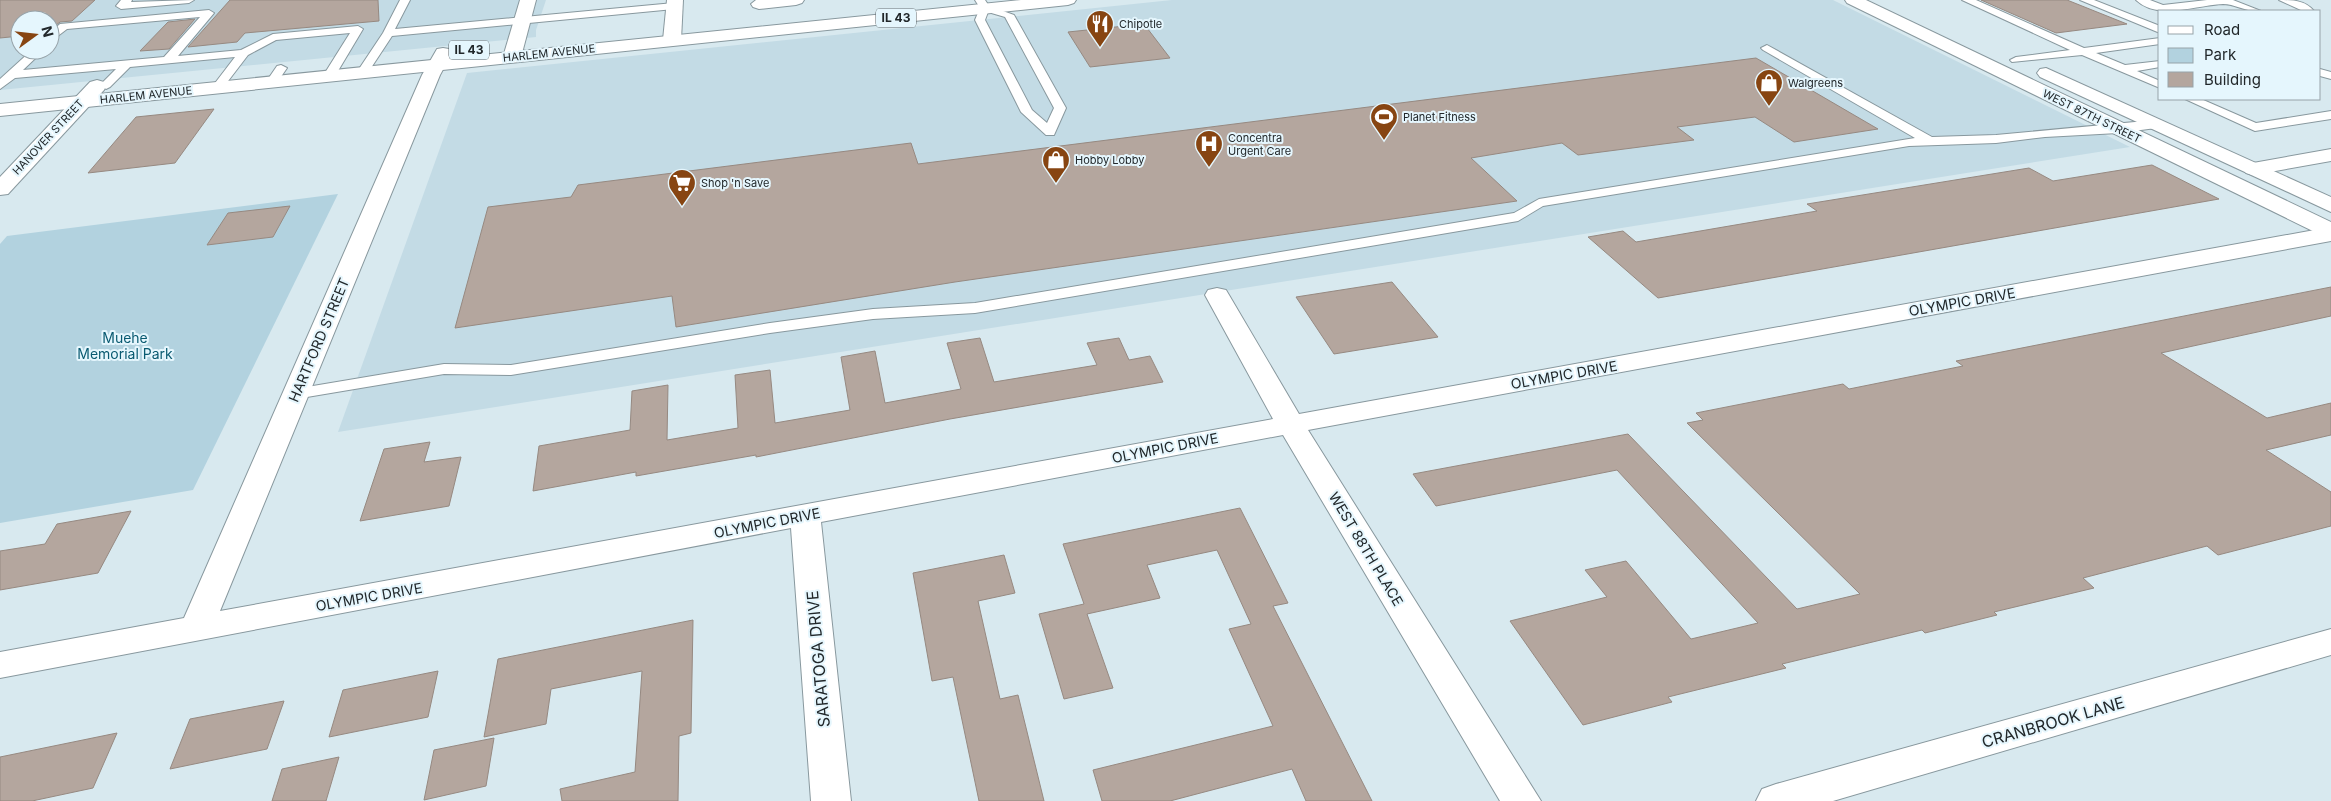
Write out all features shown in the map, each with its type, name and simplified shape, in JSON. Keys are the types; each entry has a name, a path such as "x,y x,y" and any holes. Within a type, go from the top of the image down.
{"street":[{"path":"513,51 528,0"},
{"name":"HARLEM AVENUE","path":"0,94 101,85 223,80 673,34 757,14 796,0"},
{"name":"HARLEM AVENUE","path":"757,14 937,0"},
{"name":"HARLEM AVENUE","path":"757,14 1068,0"},
{"name":"WEST 87TH STREET","path":"1853,0 2331,232"},
{"name":"WEST 87TH STREET","path":"1887,0 2331,205"},
{"path":"673,34 674,3"},
{"name":"HARTFORD STREET","path":"196,629 439,59"},
{"name":"HARLEM AVENUE","path":"0,110 82,102 223,80"},
{"name":"HANOVER STREET","path":"0,189 82,102 101,85"},
{"path":"2253,169 2331,154"},
{"name":"OLYMPIC DRIVE","path":"0,665 2331,232"},
{"name":"WEST 88TH PLACE","path":"1217,295 1290,425 1521,801"},
{"name":"SARATOGA DRIVE","path":"805,516 831,801"},
{"name":"CRANBROOK LANE","path":"1776,801 2331,642"}],"lane":[{"path":"127,0 121,6 189,0"},
{"path":"368,66 405,0"},
{"path":"1967,0 2158,84"},
{"path":"2085,0 2158,29"},
{"path":"2141,0 2162,8 2225,0 2253,10"},
{"path":"2284,0 2308,10"},
{"path":"388,33 522,21 674,3"},
{"path":"983,4 1009,16 1060,108 1050,132 1027,112 980,20 983,4"},
{"path":"60,30 64,26 209,13 168,60"},
{"path":"223,80 244,53 273,37 358,29 333,69"},
{"path":"2016,60 2158,41"},
{"path":"1767,48 1930,141"},
{"path":"12,75 244,53"},
{"path":"0,85 28,60"},
{"path":"101,85 126,64"},
{"path":"2124,69 2158,64"},
{"path":"2193,100 2255,127 2331,115"},
{"path":"295,394 444,369 511,370 770,328 873,314 975,308 1518,218 1539,203 1909,142 1996,139 2045,132 2118,129 2156,124"}],"shaded area":[{"path":"0,0 546,0 536,30 536,37 0,90"},
{"path":"1172,0 1833,0 2130,147 338,432 467,73"}],"green space":[{"name":"Muehe Memorial Park","path":"338,194 193,490 0,523 0,244 7,236"}],"building":[{"path":"0,0 95,0 72,21 60,22 60,10 10,10 10,37 0,38"},
{"path":"230,0 378,0 379,21 245,33 237,42 188,47"},
{"path":"1981,0 2067,0 2127,24 2056,33"},
{"path":"195,19 169,49 140,51 168,22"},
{"path":"1144,24 1170,58 1090,67 1068,32"},
{"path":"1756,58 1878,129 1794,142 1755,117 1677,127 1694,140 1578,155 1562,143 1471,158 1517,201 955,282 676,327 672,296 455,328 488,207 571,197 578,185 911,143 918,164"},
{"path":"214,109 175,163 88,173 136,117"},
{"path":"2152,165 2219,199 1658,298 1588,237 1623,231 1636,242 1817,211 1807,204 2029,168 2053,181"},
{"path":"290,206 273,237 207,245 228,213"},
{"path":"1392,282 1438,337 1334,354 1296,297"},
{"path":"2331,287 2331,316 2161,353 2267,418 2331,403 2331,435 2266,450 2331,492 2331,526 2218,555 2207,546 2083,578 2094,588 1994,612 1997,615 1925,633 1922,630 1782,664 1786,668 1668,697 1672,702 1583,725 1510,621 1607,597 1585,570 1626,561 1691,639 1758,623 1617,470 1436,506 1413,474 1628,434 1797,609 1860,594 1687,423 1703,420 1696,413 1843,384 1849,389 1963,366 1956,361"},
{"path":"980,338 994,382 1097,365 1087,343 1119,338 1129,360 1150,356 1163,382 950,419 756,457 756,455 636,476 636,472 533,491 539,446 630,430 632,391 668,385 667,440 738,428 735,375 770,370 775,423 850,410 841,357 875,351 885,403 961,389 947,343"},
{"path":"430,442 424,462 461,457 449,506 360,521 384,449"},
{"path":"1240,508 1288,603 1273,606 1372,801 1306,801 1292,769 1170,801 1102,801 1093,770 1273,726 1229,629 1251,624 1217,550 1147,565 1160,598 1087,614 1113,688 1064,699 1039,614 1084,604 1063,544"},
{"path":"131,511 98,573 0,590 0,551 45,544 57,524"},
{"path":"1004,555 1015,593 978,601 1000,699 1018,695 1044,801 979,801 953,677 932,681 913,573"},
{"path":"693,620 691,733 679,736 678,801 562,801 560,789 635,772 642,671 551,689 546,724 484,737 498,659"},
{"path":"438,671 428,717 329,737 343,690"},
{"path":"284,701 267,749 170,769 190,719"},
{"path":"117,733 93,788 32,801 0,801 0,757"},
{"path":"494,738 486,786 424,800 434,750"},
{"path":"339,757 326,801 272,801 282,769"}],"place":[{"name":"Chipotle","path":"1100,48"},
{"name":"Walgreens","path":"1769,107"},
{"name":"Planet Fitness","path":"1384,141"},
{"name":"Concentra Urgent Care","path":"1209,168"},
{"name":"Hobby Lobby","path":"1056,184"},
{"name":"Shop 'n Save","path":"682,207"}]}
